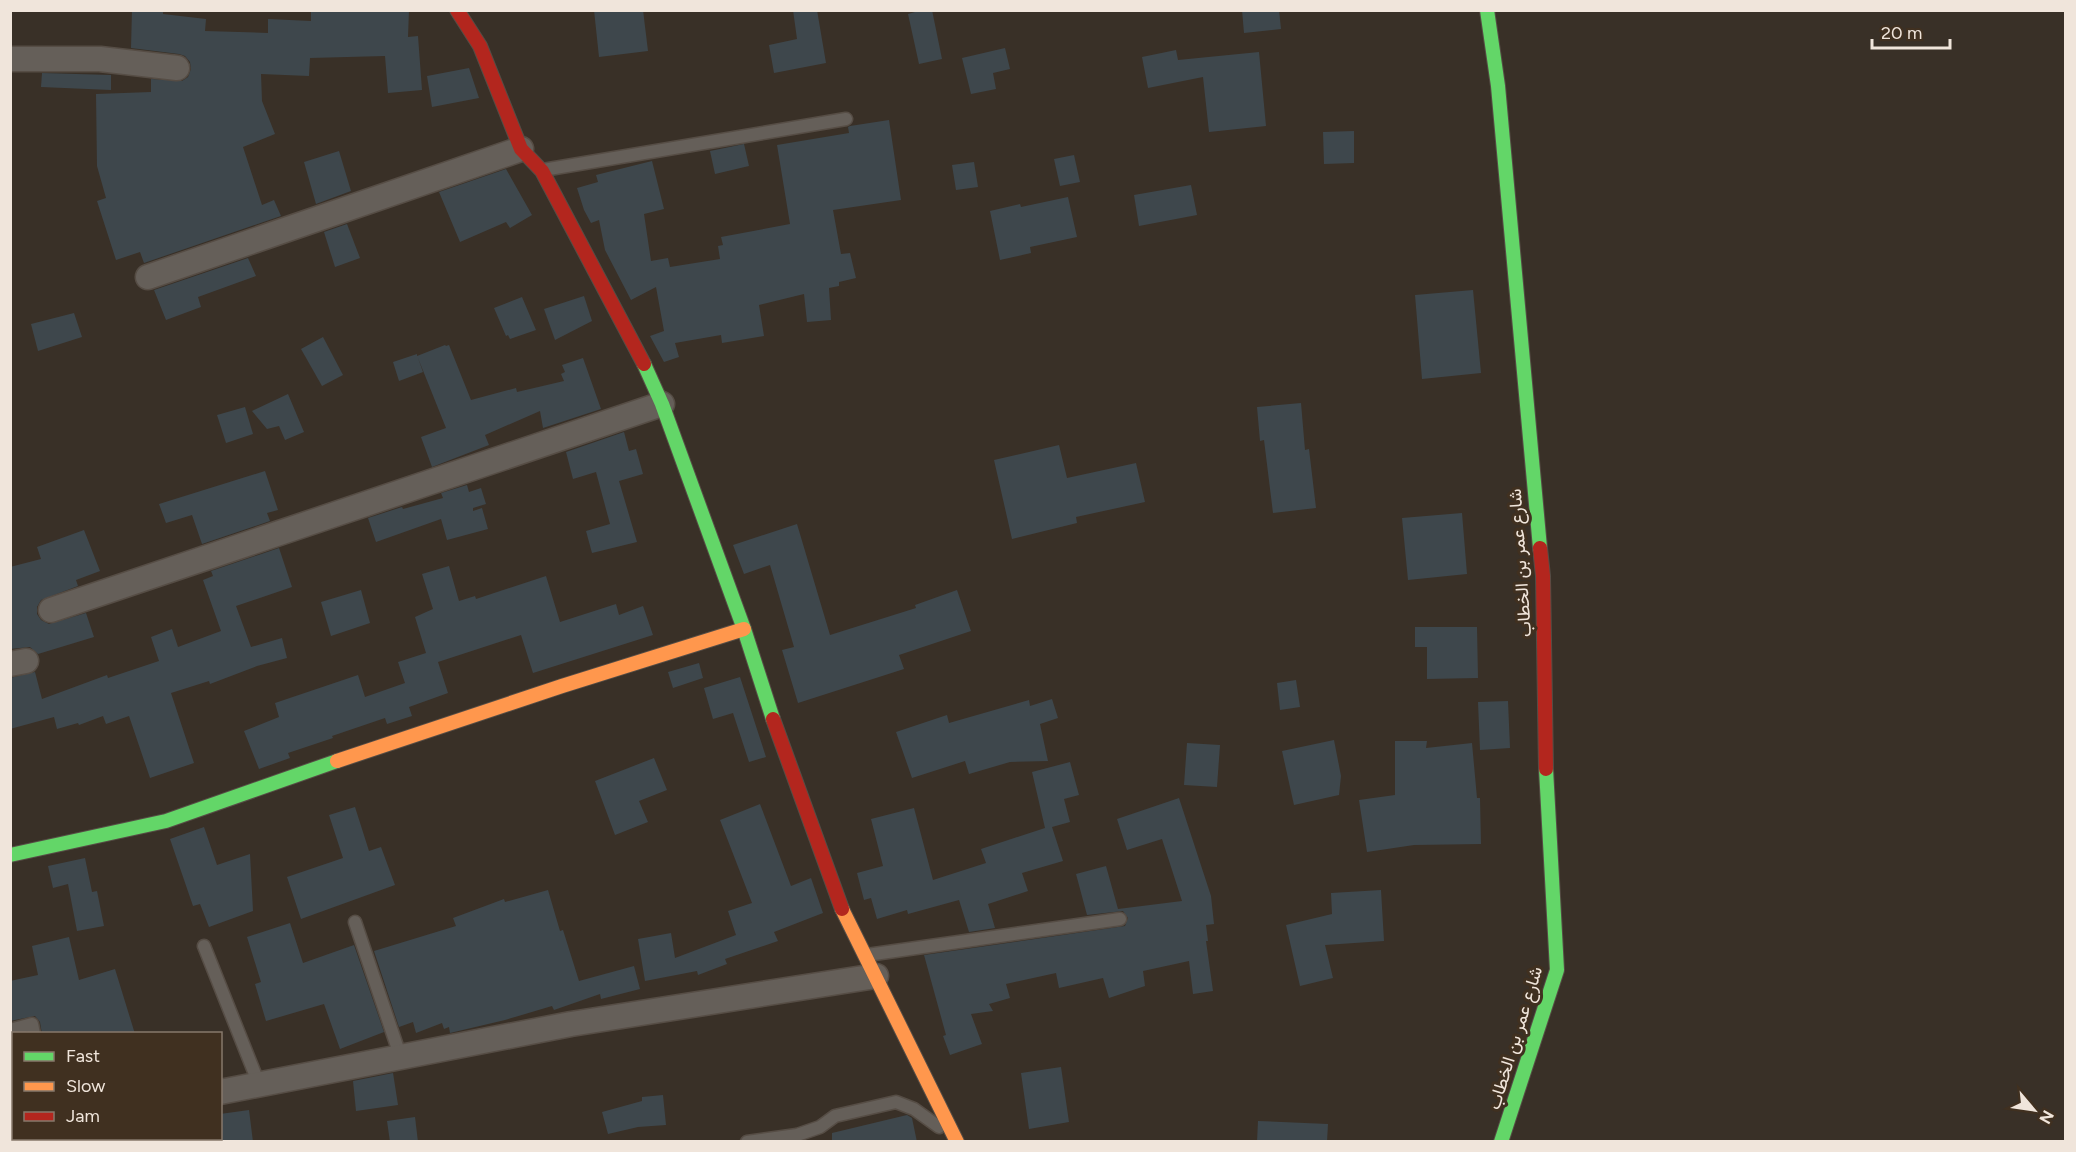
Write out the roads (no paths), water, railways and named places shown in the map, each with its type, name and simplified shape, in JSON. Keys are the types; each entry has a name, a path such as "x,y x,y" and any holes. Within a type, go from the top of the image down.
{"street":[{"path":"457,10 480,46 521,149 542,171 648,372 662,404 744,629 777,736 820,844 839,902 957,1141"},
{"name":"شارع عمر بن الخطاب","path":"1487,10 1498,86 1543,576 1546,799 1557,970 1501,1142"},
{"path":"10,59 100,59 177,68"},
{"path":"148,277 521,149"},
{"path":"51,610 662,404"},
{"path":"10,855 166,822 390,743 744,629"},
{"path":"222,1092 871,966"}],"lane":[{"path":"542,171 846,119"},
{"path":"871,966 1120,919"},
{"path":"355,922 401,1058"},
{"path":"204,946 259,1084"},
{"path":"10,1030 32,1024 34,1032"},
{"path":"747,1142 797,1135 820,1127 835,1116 896,1102 914,1109 957,1141"}]}
